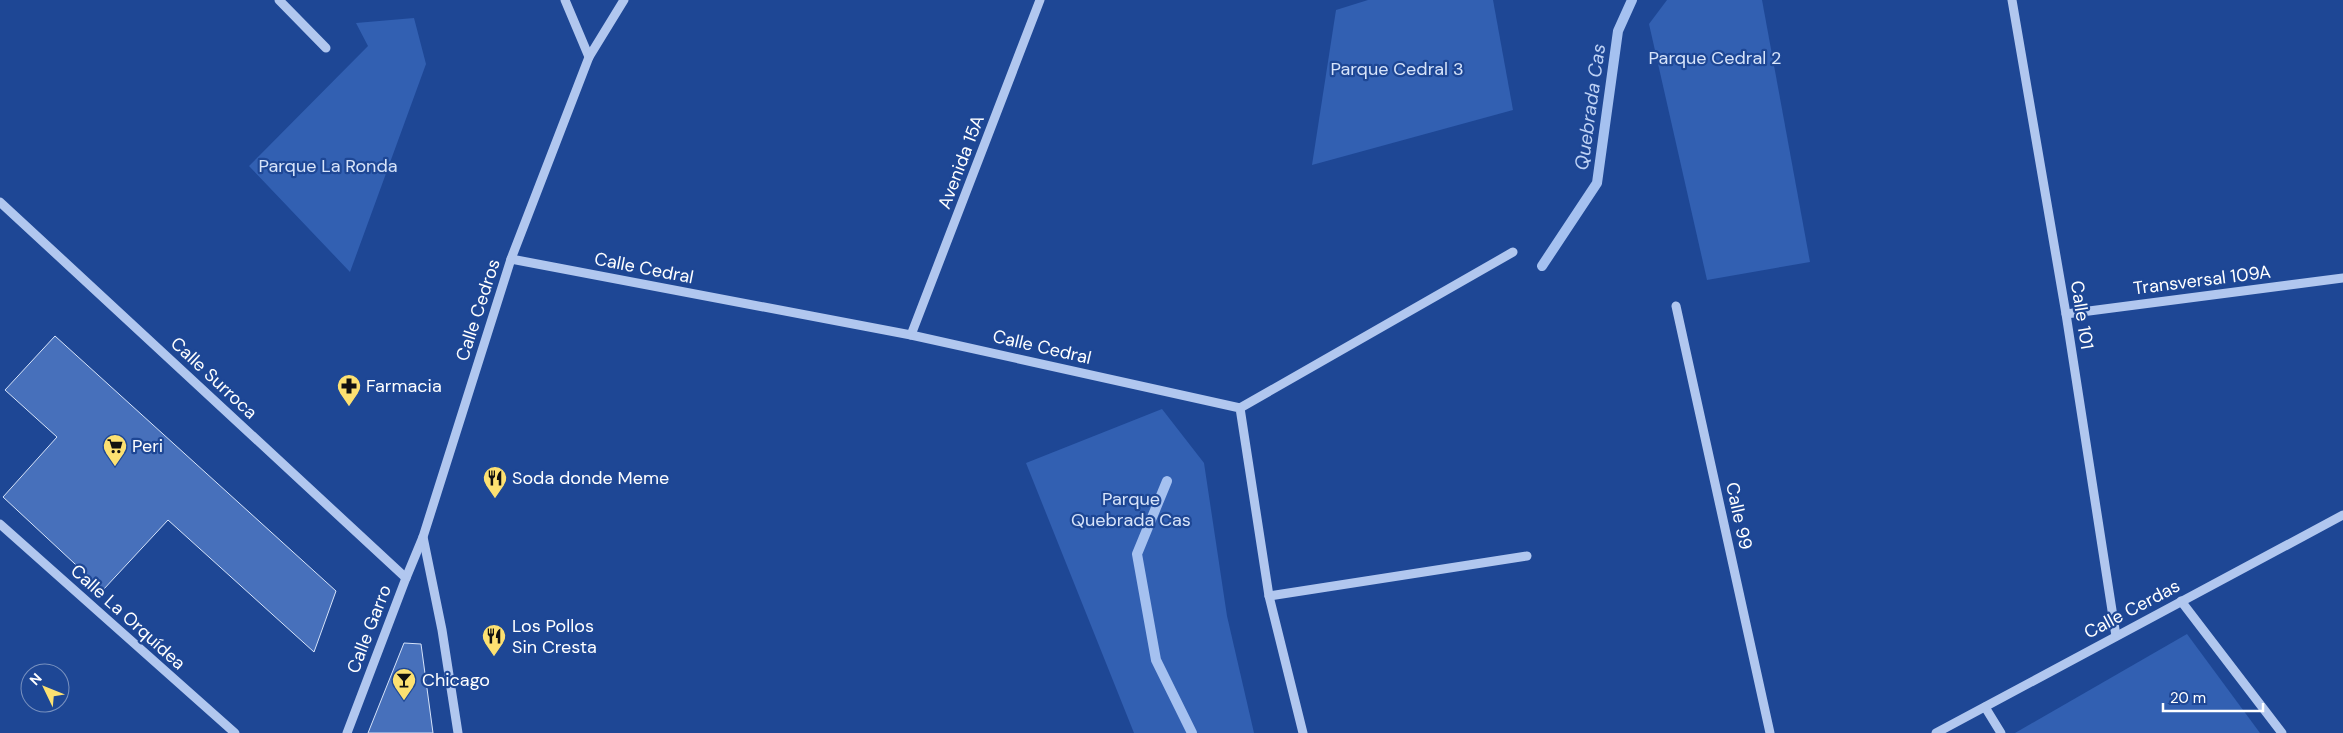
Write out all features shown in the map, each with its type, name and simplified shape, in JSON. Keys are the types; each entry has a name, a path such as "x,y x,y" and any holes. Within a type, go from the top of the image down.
{"street":[{"path":"279,0 326,48"},
{"path":"565,0 589,57"},
{"name":"Calle Cedros","path":"458,733 442,630 423,537 511,259 589,57 624,0"},
{"name":"Avenida 15A","path":"911,335 1040,0"},
{"name":"Calle 101","path":"2012,0 2066,314 2116,636"},
{"name":"Calle Surroca","path":"0,202 406,578"},
{"path":"1303,733 1269,596 1240,408 1513,252"},
{"name":"Calle Cedral","path":"511,259 911,335 1240,408"},
{"name":"Transversal 109A","path":"2066,314 2343,278"},
{"name":"Calle 99","path":"1676,306 1770,733"},
{"name":"Calle Cerdas","path":"1936,733 2343,515"},
{"name":"Calle La Orquídea","path":"0,524 235,733"},
{"name":"Calle Garro","path":"348,733 423,537"},
{"path":"1269,596 1527,556"},
{"path":"2182,601 2282,733"},
{"path":"1985,707 2001,733"}],"green space":[{"name":"Parque Cedral 3","path":"1368,0 1493,0 1513,110 1312,165 1336,10"},
{"name":"Parque Cedral 2","path":"1667,0 1762,0 1810,262 1707,280 1649,24"},
{"name":"Parque La Ronda","path":"414,18 426,64 350,272 249,166 368,46 356,23"},
{"name":"Parque Quebrada Cas","path":"1162,409 1204,463 1227,616 1254,733 1134,733 1026,463"},
{"path":"2187,634 2260,733 2015,733"}],"building":[{"name":"Peri","path":"55,336 336,591 314,652 168,520 103,590 3,497 57,437 5,390"},
{"path":"404,643 421,644 433,733 368,733"}],"waterway":[{"name":"Quebrada Cas","path":"1542,266 1597,183 1618,31 1632,0"},
{"name":"Quebrada Cas","path":"1167,481 1137,554 1156,660 1192,733"}],"place":[{"name":"Farmacia","path":"349,407"},
{"name":"Peri","path":"115,467"},
{"name":"Soda donde Meme","path":"495,499"},
{"name":"Los Pollos Sin Cresta","path":"494,657"},
{"name":"Chicago","path":"404,701"}]}
